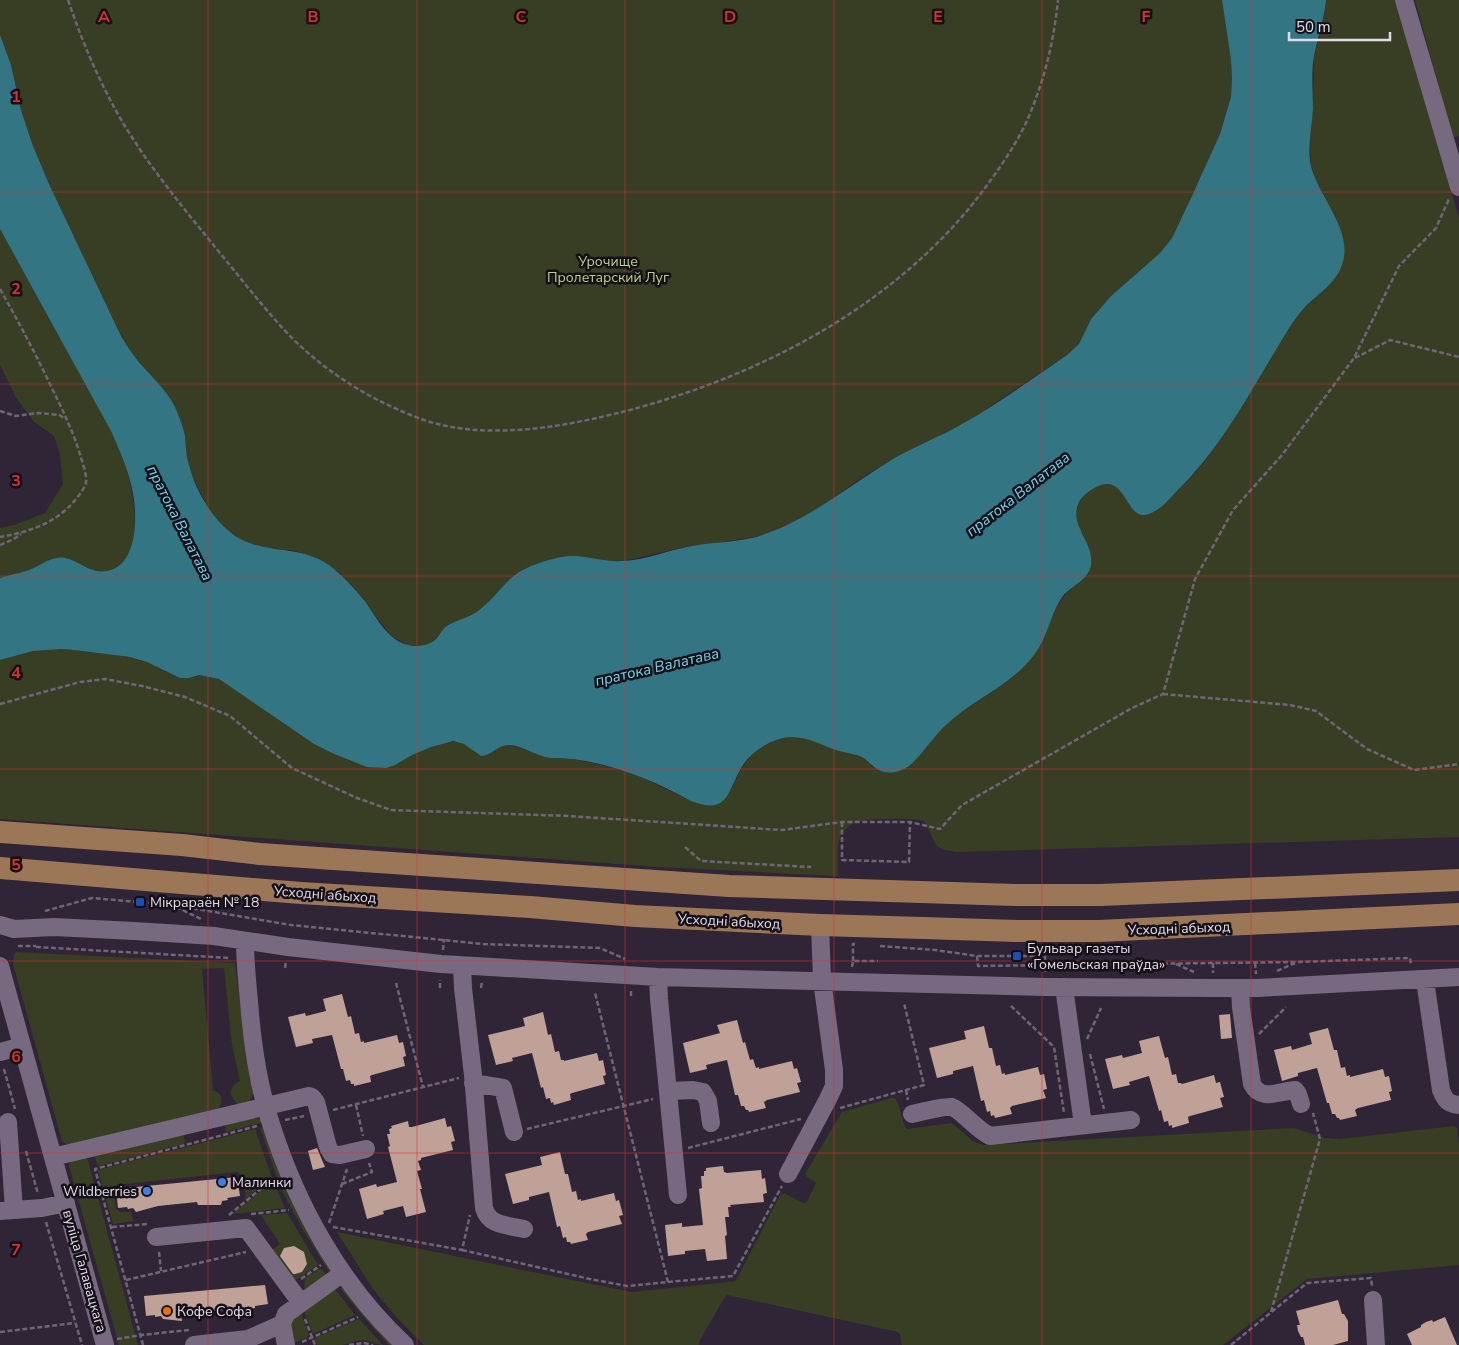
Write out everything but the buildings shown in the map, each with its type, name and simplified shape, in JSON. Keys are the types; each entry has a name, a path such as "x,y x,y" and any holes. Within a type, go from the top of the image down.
{"main road":[{"path":"0,832 182,845 260,854 739,887 1015,895 1101,895 1459,880"},
{"name":"Усходні абыход","path":"0,868 301,893 530,907 635,916 820,925 1017,931 1099,931 1459,914"}],"street":[{"path":"1404,0 1458,184"},
{"path":"0,925 14,929 54,927 214,936 462,966 658,977 1064,987 1240,988 1418,976 1459,977"},
{"path":"788,1174 834,1086 822,980 820,925"},
{"path":"245,940 245,960 254,1049 270,1123 294,1187 343,1274 368,1305 405,1345"},
{"name":"вуліца Галавацкага","path":"0,966 103,1342"},
{"path":"462,966 485,1212 492,1222 524,1229"},
{"path":"1418,976 1441,1090 1444,1099 1451,1104 1459,1106"},
{"path":"658,977 678,1195"},
{"path":"1064,987 1075,1126"},
{"path":"1240,988 1241,1007 1254,1088 1267,1095 1295,1090 1307,1107"},
{"path":"0,1052 22,1046"},
{"path":"473,1083 503,1088 514,1132"},
{"path":"669,1093 693,1090 703,1092 708,1101 711,1123"},
{"path":"53,1157 309,1096 316,1102 329,1151 335,1156 359,1150"},
{"path":"912,1114 951,1107 990,1136 1131,1120"},
{"path":"8,1122 7,1203 42,1208 66,1203"},
{"path":"156,1236 246,1228 300,1303"},
{"path":"286,1345 282,1324 287,1313 343,1274"},
{"path":"1373,1300 1376,1345"},
{"path":"192,1337 248,1339 282,1324"}],"path":[{"path":"68,0 80,37 120,119 178,202 264,308 290,336 342,379 401,411 427,421 456,427 489,430 533,428 600,417 690,392 759,364 810,338 859,308 900,277 935,245 970,208 1004,162 1028,119 1044,75 1055,32 1058,0"},
{"path":"1163,694 1195,579 1233,510 1282,454 1354,358 1398,266 1436,228 1458,184"},
{"path":"0,289 28,339 74,434 86,478 84,488 63,513 47,523 0,537"},
{"path":"1354,358 1390,340 1459,357"},
{"path":"0,411 16,416 48,414 59,415 67,419"},
{"path":"0,545 14,539 22,532"},
{"path":"0,704 80,682 105,679 185,697 230,716 292,768 357,798 391,810 568,816 782,830 842,822 910,822 940,829 962,805 1132,708 1163,694 1290,705 1316,711 1367,749 1414,770 1443,768 1459,764"},
{"path":"842,822 842,860 909,862 910,822"},
{"path":"685,847 701,861 810,867"},
{"path":"36,914 92,898 173,905 291,925 483,944 600,948 633,963"},
{"path":"173,905 206,921"},
{"path":"215,919 216,913"},
{"path":"36,938 36,947"},
{"path":"443,954 444,940"},
{"path":"852,972 853,944 862,945"},
{"path":"871,945 935,950 977,956 1045,956 1045,977"},
{"path":"18,946 235,958"},
{"path":"977,956 978,966 1296,962 1410,958 1418,976"},
{"path":"852,961 878,961"},
{"path":"440,976 440,988"},
{"path":"396,983 423,1087"},
{"path":"595,993 668,1282"},
{"path":"674,1151 821,1114 924,1085 904,1003"},
{"path":"1011,1006 1054,1047 1075,1126"},
{"path":"1259,1034 1286,1007"},
{"path":"1086,1040 1101,1008"},
{"path":"1089,1049 1108,1122"},
{"path":"514,1132 669,1093"},
{"path":"1271,1312 1320,1139 1307,1107"},
{"path":"359,1150 328,1226 462,1250 628,1286 733,1276 788,1174"},
{"path":"95,1169 143,1345"},
{"path":"227,1216 274,1178"},
{"path":"462,1250 472,1208"},
{"path":"44,1216 82,1345 141,1334 192,1337"},
{"path":"126,1280 261,1248"},
{"path":"289,1287 333,1257"},
{"path":"1231,1345 1306,1283 1371,1278 1373,1300"},
{"path":"300,1303 315,1345"},
{"path":"296,1345 360,1316"},
{"path":"0,1332 76,1324"},
{"path":"349,1345 364,1343 373,1345"}],"green space":[{"name":"Урочище Пролетарский Луг","path":"0,0 1222,0 1231,60 1231,97 1220,134 1191,198 1172,238 1160,253 1111,296 1091,319 1079,344 1067,355 959,427 900,455 866,475 811,513 769,533 750,538 685,547 624,561 605,561 572,556 536,565 524,569 504,585 484,607 442,631 432,643 425,646 407,645 390,635 351,584 337,571 296,551 260,547 244,542 216,518 206,504 188,463 185,437 174,405 165,391 129,350 121,336 33,146 21,110 11,65 0,37"},
{"path":"1326,0 1396,0 1459,218 1459,837 957,852 948,851 937,846 924,821 901,819 871,820 855,823 842,833 838,848 838,876 659,867 0,819 0,660 33,651 62,649 130,657 147,662 180,678 199,675 219,679 314,744 332,753 395,765 409,756 445,742 464,744 481,756 490,754 498,748 508,745 543,756 572,759 628,772 691,801 730,792 742,768 756,751 771,742 789,737 807,738 857,755 864,758 879,771 911,762 947,723 1014,676 1024,667 1039,647 1057,607 1070,590 1079,583 1086,542 1077,524 1076,515 1079,503 1087,492 1092,488 1109,484 1121,491 1131,508 1158,509 1204,462 1239,410 1293,322 1304,308 1329,285 1325,201 1311,165 1310,145 1314,57 1324,17"},
{"path":"1415,0 1459,0 1459,136 1453,137"},
{"path":"0,229 102,413 125,463 135,518 132,547 126,559 118,567 108,571 93,570 69,559 60,558 26,571 0,578 0,528 14,525 45,513 63,484 60,454 54,436 33,421 15,396 0,365"},
{"path":"16,952 235,963 254,1092 249,1103 237,1104 231,1095 233,1086 240,1081 232,1045 224,968 202,969 213,1090 220,1094 221,1105 219,1108 69,1146 62,1141 13,964"},
{"path":"895,1098 907,1129 952,1123 974,1142 984,1145 1294,1128 1325,1138 1339,1139 1454,1126 1457,1128 1459,1145 1459,1265 1307,1279 1223,1345 902,1345 898,1332 727,1295 700,1340 699,1345 424,1345 397,1318 373,1289 337,1232 631,1292 735,1281 780,1195 784,1193 803,1203 807,1201 816,1183 805,1174 842,1112"},
{"path":"255,1116 264,1122 226,1132 227,1122"},
{"path":"260,1127 266,1130 330,1267 329,1272 280,1187"},
{"path":"255,1129 272,1178 245,1199 245,1185 243,1178 238,1172 116,1185 113,1188 116,1209 121,1212 131,1212 133,1221 113,1224 98,1170"},
{"path":"183,1133 185,1142 183,1144 99,1166 94,1154"},
{"path":"87,1157 138,1345 119,1345 69,1166 71,1160"},
{"path":"273,1181 285,1208 233,1214"},
{"path":"287,1213 318,1265 293,1282 271,1251 280,1244 261,1215"},
{"path":"322,1269 326,1275 304,1292 305,1278"},
{"path":"340,1288 345,1288 395,1345 387,1343"},
{"path":"335,1289 355,1315 313,1334 303,1309"},
{"path":"300,1310 309,1335 294,1343 290,1326 291,1319"},
{"path":"359,1319 383,1345 363,1340 342,1345 317,1345 315,1339 317,1337"}],"water":[{"name":"пратока Валатава","path":"1222,0 1326,0 1313,62 1310,159 1315,178 1340,227 1344,252 1342,265 1331,283 1305,307 1293,322 1239,411 1210,453 1194,473 1163,505 1145,515 1137,513 1115,486 1107,484 1094,488 1081,499 1076,516 1091,556 1091,565 1087,575 1063,596 1055,609 1039,648 1025,666 946,725 914,761 904,769 896,772 884,772 876,769 859,756 801,738 784,738 766,744 750,757 743,765 726,798 720,803 704,805 691,801 649,780 619,769 588,761 545,757 514,745 505,745 485,756 481,756 464,744 453,741 431,747 386,768 367,767 314,744 219,679 199,675 180,678 147,662 130,657 74,650 33,651 0,660 0,578 31,569 55,558 65,558 95,571 107,571 117,567 124,561 129,552 135,520 131,482 111,431 0,229 0,35 11,65 21,110 33,146 49,184 121,336 138,361 163,388 175,407 184,432 187,458 192,474 199,492 210,509 222,525 241,539 267,548 308,555 321,560 349,583 393,638 408,645 419,646 427,645 447,626 479,610 517,573 541,562 569,556 611,561 631,560 695,545 752,538 789,524 825,504 893,459 976,416 1067,355 1079,344 1091,319 1111,296 1160,253 1172,238 1220,134 1231,97 1232,79"}],"place":[{"name":"Мікрараён № 18","path":"140,902"},
{"name":"Бульвар газеты «Гомельская праўда»","path":"1017,956"},
{"name":"Малинки","path":"222,1182"},
{"name":"Wildberries","path":"147,1191"},
{"name":"Кофе Софа","path":"167,1311"}]}
